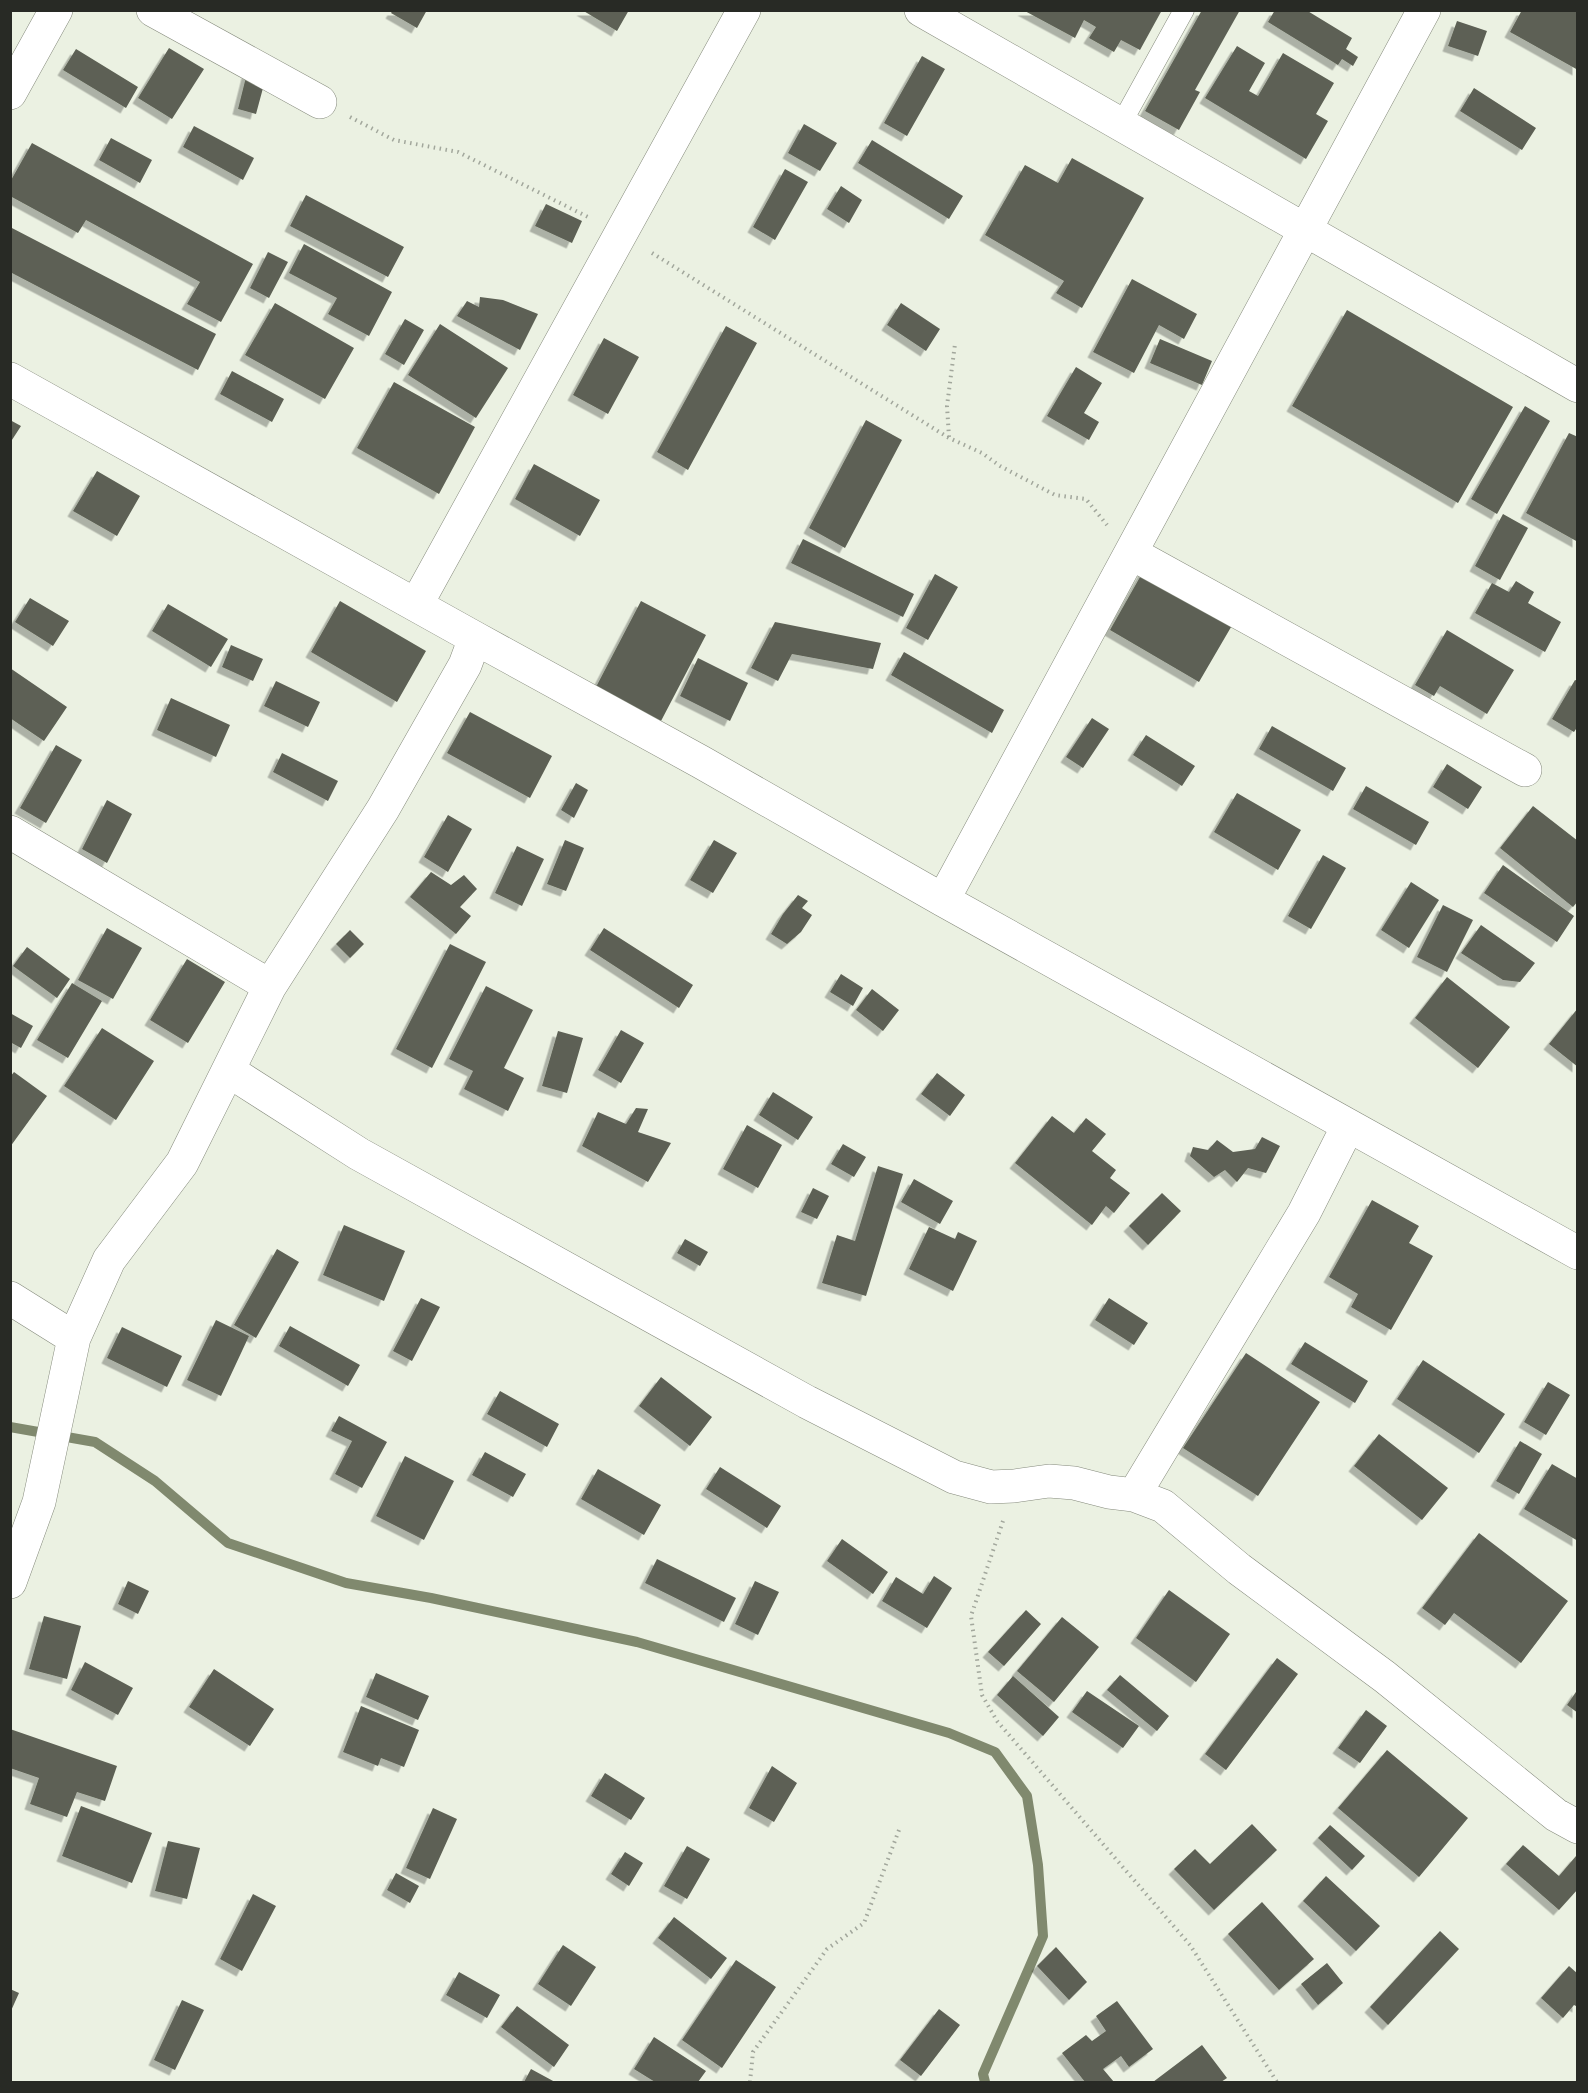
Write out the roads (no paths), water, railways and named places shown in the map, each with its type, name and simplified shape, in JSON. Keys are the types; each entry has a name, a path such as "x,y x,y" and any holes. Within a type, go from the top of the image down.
{"street":[{"path":"10,93 56,10"},
{"path":"153,10 320,102"},
{"path":"416,605 744,10"},
{"path":"921,10 1578,386"},
{"path":"944,900 1424,10"},
{"path":"10,379 691,756 1578,1254"},
{"path":"1131,553 1525,770"},
{"path":"10,1582 39,1502 74,1338 110,1260 182,1162 270,986 383,809 465,665 475,638"},
{"path":"10,832 270,986"},
{"path":"229,1071 359,1154 807,1402 954,1477 991,1487 1049,1480 1074,1483 1109,1492 1134,1495 1163,1506 1239,1569 1385,1677 1557,1815 1578,1827"},
{"path":"1134,1495 1304,1213 1348,1126"},
{"path":"10,1298 74,1338"}],"lane":[{"path":"1121,124 1184,10"}],"waterway":[{"path":"10,1427 95,1442 155,1481 228,1543 346,1583 431,1598 637,1642 949,1733 995,1752 1027,1796 1038,1865 1043,1936 983,2074 985,2082"}]}
